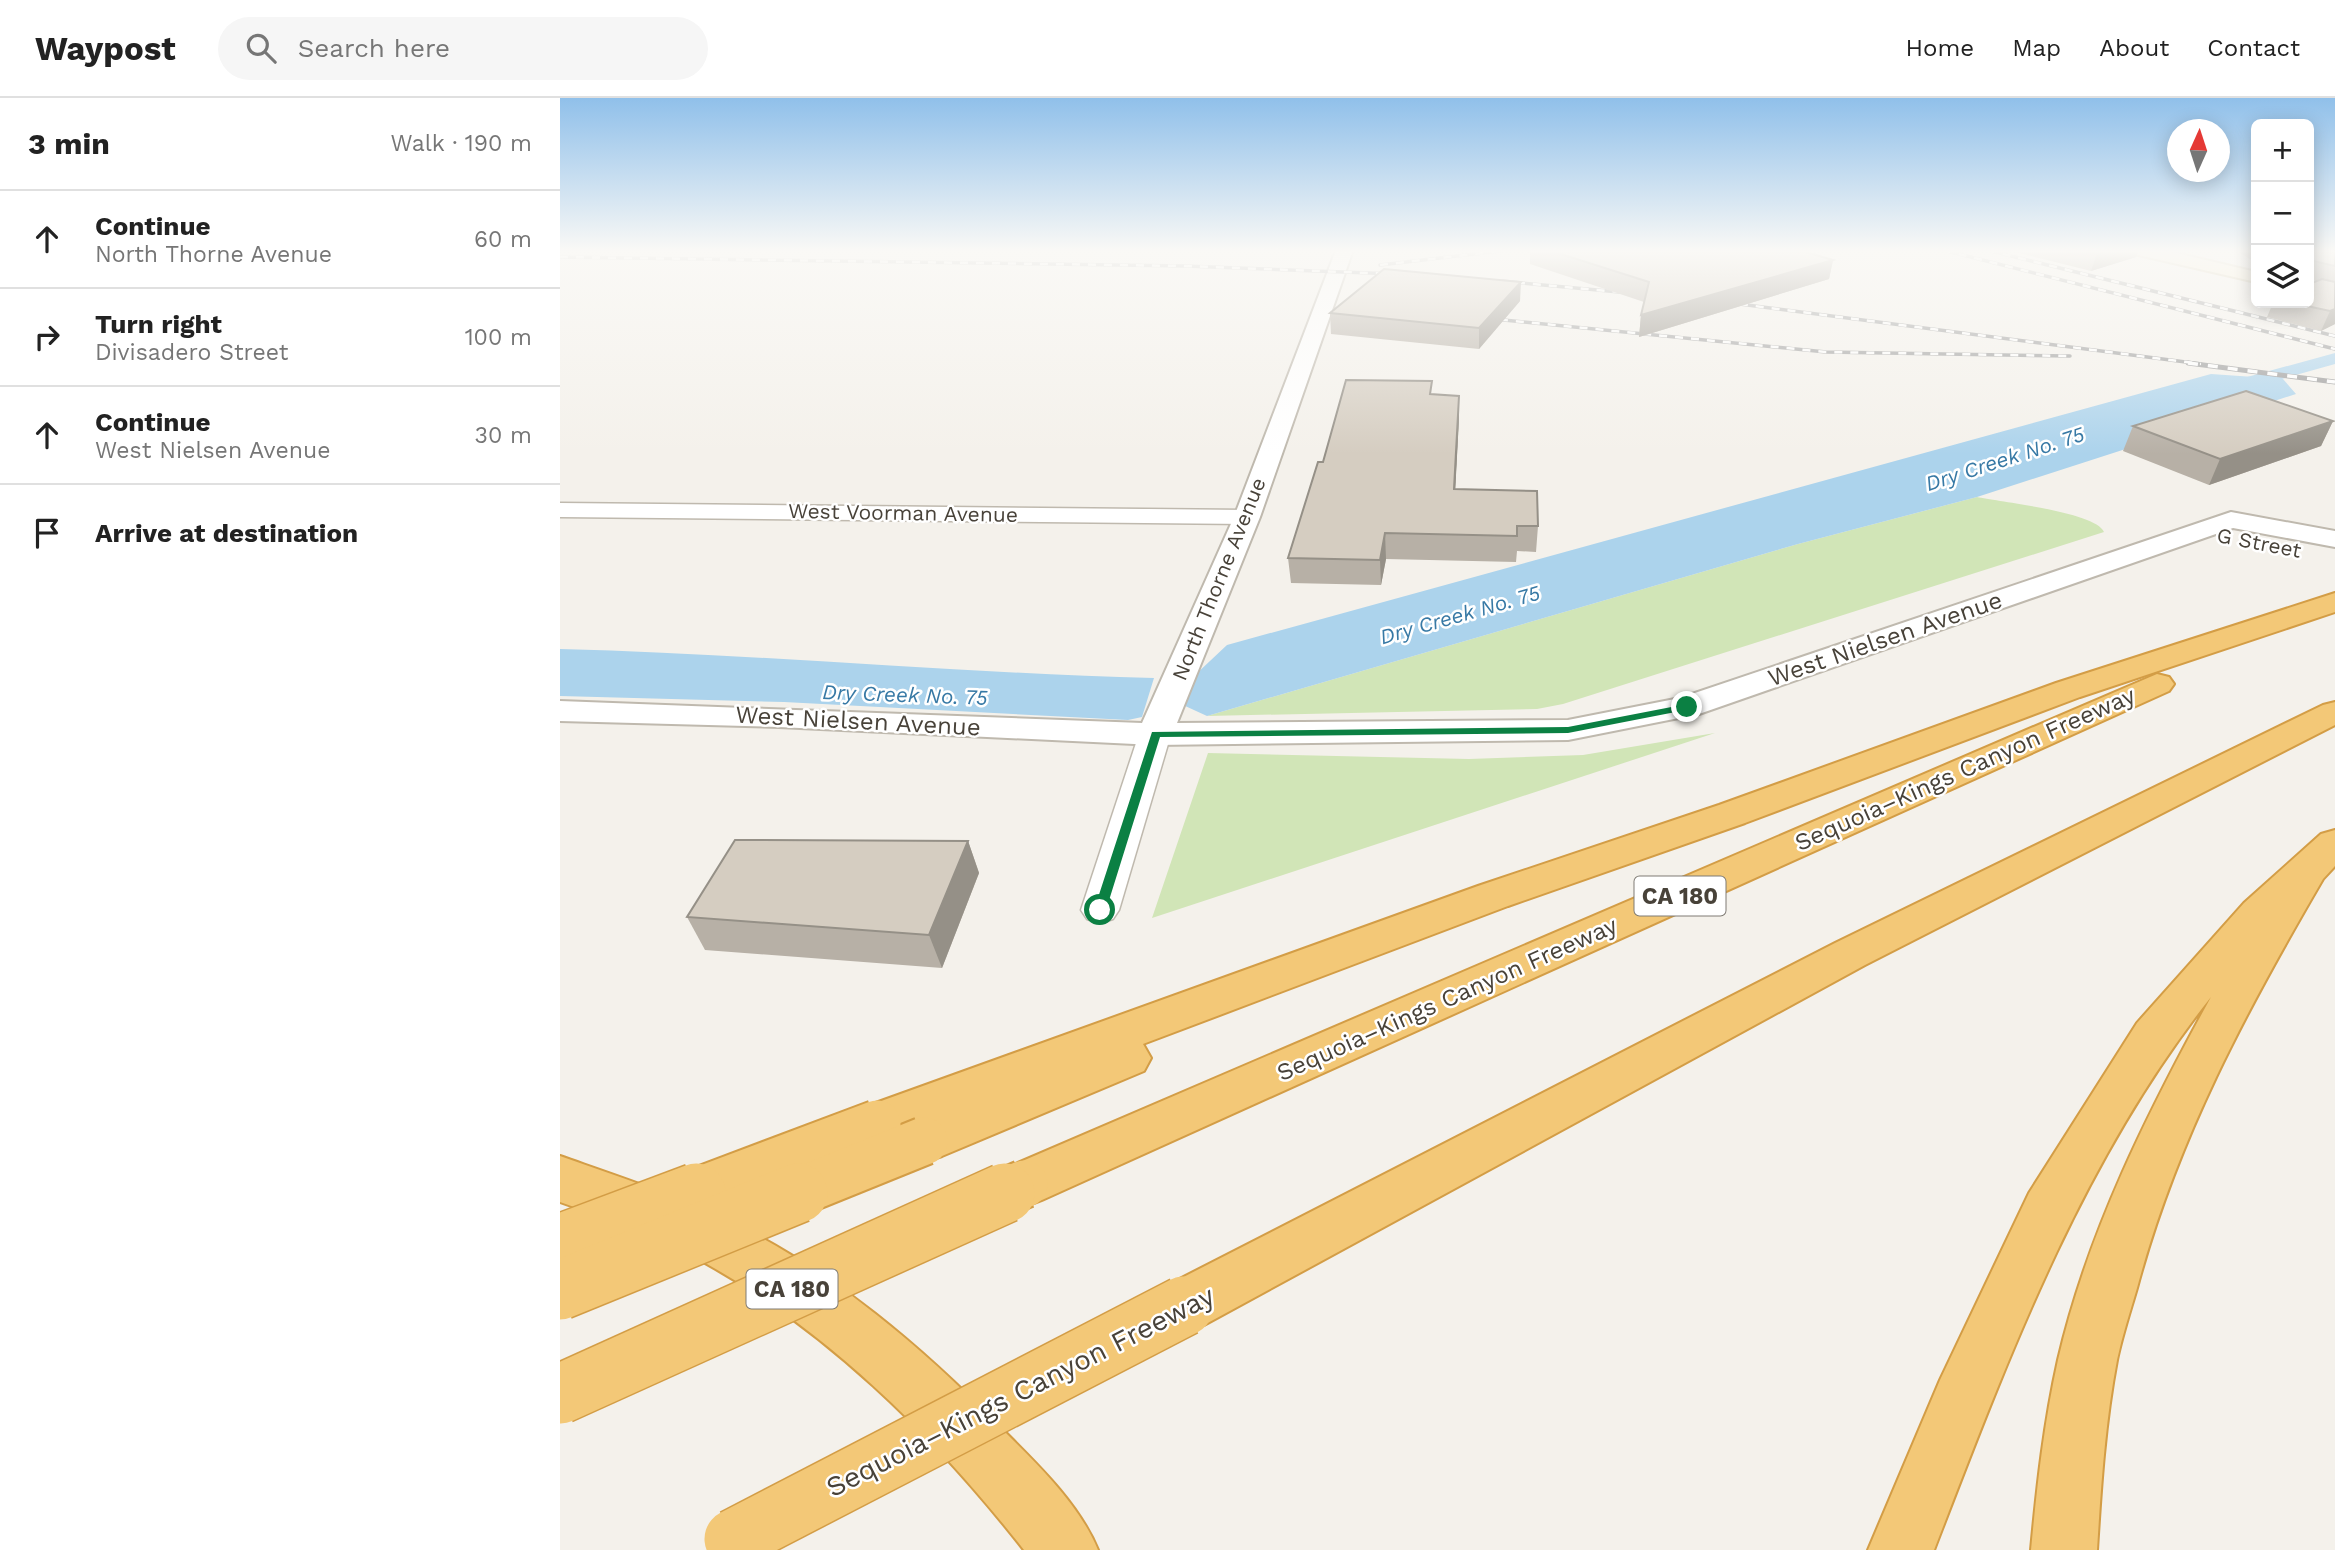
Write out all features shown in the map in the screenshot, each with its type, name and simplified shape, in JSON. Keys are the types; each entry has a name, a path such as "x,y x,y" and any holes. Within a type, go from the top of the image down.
{"highway":[{"path":"560,1244 900,1133 1398,947 1732,814 2068,690 2335,604"},
{"name":"Sequoia–Kings Canyon Freeway","path":"560,1394 1024,1184 2335,604"},
{"name":"Sequoia–Kings Canyon Freeway","path":"723,1544 1184,1306 1850,954 2335,712"},
{"path":"1901,1550 1961,1401 2048,1210 2153,1036 2259,912 2321,857"},
{"path":"2064,1550 2072,1452 2088,1358 2125,1232 2165,1129 2245,974 2321,857"},
{"path":"560,1290 900,1133"},
{"path":"560,1179 730,1249 802,1294 880,1356 970,1440 1038,1513 1065,1550"}],"street":[{"name":"North Thorne Avenue","path":"1100,910 1158,727 1247,517 1320,318"},
{"name":"West Voorman Avenue","path":"560,510 1247,517"},
{"name":"G Street","path":"2197,531 2231,520 2335,539"},
{"name":"G Street","path":"2197,531 2335,557"},
{"name":"West Nielsen Avenue","path":"560,710 1158,727 1568,730 1687,707 2197,531"}],"green space":[{"path":"1977,497 2066,513 2097,525 2104,532 1563,704 1537,709 1207,716 1798,544"},
{"path":"1715,733 1152,918 1208,753 1469,759 1583,755"}],"water":[{"path":"2211,374 2283,379 2296,394 1977,497 1798,544 1207,716 1183,705 1194,676 1227,645"},
{"path":"560,649 1154,678 1142,717 1128,720 784,702 560,696"}],"building":[{"path":"1377,318 1488,318 1479,328"},
{"path":"1346,380 1432,381 1430,394 1459,396 1454,489 1537,491 1538,526 1517,526 1517,536 1385,533 1380,560 1288,558 1318,462 1323,462"},
{"path":"2246,391 2333,421 2220,459 2133,426"},
{"path":"735,840 968,841 929,935 687,917"}],"waterway":[{"name":"Dry Creek No. 75","path":"2225,389 2335,358"}],"railway":[{"path":"1484,318 1826,352 2070,356"},
{"path":"1845,318 2201,364"},
{"path":"2211,318 2335,349"},
{"path":"2261,318 2335,336"},
{"path":"2188,363 2335,382"}],"route":[{"path":"1100,910 1155,734 1568,730 1687,707"}]}
